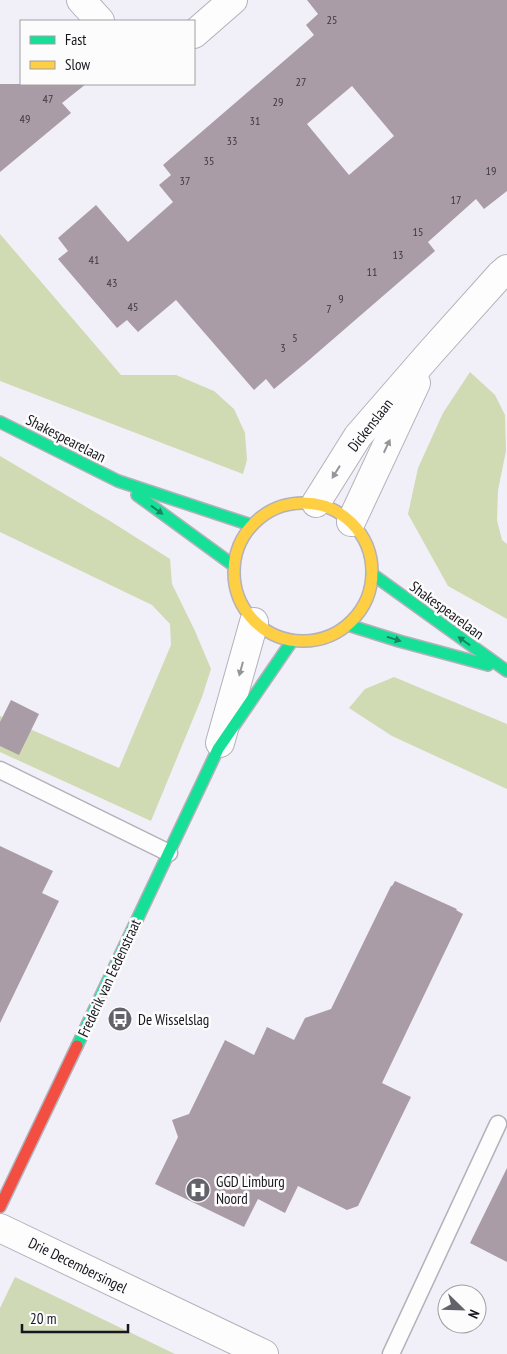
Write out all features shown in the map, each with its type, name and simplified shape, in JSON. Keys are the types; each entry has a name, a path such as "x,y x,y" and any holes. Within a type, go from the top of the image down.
{"street":[{"path":"82,0 99,20"},
{"path":"195,33 234,0"},
{"name":"Dickenslaan","path":"316,503 358,436 507,269"},
{"name":"Dickenslaan","path":"351,522 431,352"},
{"name":"Shakespearelaan","path":"0,422 118,481 251,525"},
{"name":"Shakespearelaan","path":"118,481 233,565"},
{"path":"304,502 316,503 335,510 351,522 360,532 366,543 371,558 372,574 370,589 365,603 348,625 332,635 313,640 292,641 271,634 254,622 243,608 235,589 233,565 240,542 251,525 268,511 292,503 304,502"},
{"name":"Shakespearelaan","path":"372,574 505,671"},
{"name":"Frederik van Eedenstraat","path":"218,749 254,622"},
{"name":"Shakespearelaan","path":"348,625 505,671"},
{"name":"Frederik van Eedenstraat","path":"0,1206 218,749 292,641"},
{"name":"Drie Decembersingel","path":"0,1228 264,1354"}],"lane":[{"path":"0,770 168,853"},
{"path":"391,1354 498,1124"}],"green space":[{"path":"0,234 121,375 176,375 214,391 234,409 245,433 247,460 243,474 0,381"},
{"path":"470,372 495,395 505,415 506,451 498,490 497,520 502,540 507,544 507,619 448,586 408,514 418,468 443,413"},
{"path":"0,456 170,559 172,584 211,669 202,697 151,821 0,752 0,716 119,768 171,645 170,624 152,605 0,532"},
{"path":"394,677 507,724 507,789 392,736 349,708 365,689"},
{"path":"15,1277 175,1354 0,1354 0,1308"}],"building":[{"path":"307,0 507,0 507,191 484,209 476,199 428,242 435,251 309,360 274,389 266,379 254,390 176,300 138,332 127,320 117,328 58,259 68,251 58,238 96,205 128,242 173,202 159,185 171,175 163,165 314,35 306,25 318,14","holes":["352,86 394,136 349,175 307,124"]},
{"path":"0,84 85,85 62,103 71,113 0,172"},
{"path":"11,700 39,714 19,755 0,746 0,722"},
{"path":"0,846 53,871 42,893 59,901 0,1023"},
{"path":"395,881 457,909 463,914 382,1083 411,1097 358,1206 347,1210 298,1186 285,1213 258,1199 244,1227 155,1184 178,1137 172,1120 189,1114 225,1040 254,1055 267,1027 294,1040 305,1018 331,1009"},
{"path":"507,1168 507,1262 470,1243"}],"traffic: fast":[{"path":"0,422 118,481 251,525"},
{"path":"137,495 233,565"},
{"path":"372,574 507,671"},
{"path":"348,625 488,665"},
{"path":"77,1046 218,749 292,641"}],"traffic: slow":[{"path":"303,503 317,504 329,508 341,514 352,523 361,534 367,546 371,558 372,572 371,586 367,598 361,610 352,621 341,630 329,636 317,640 303,641 289,640 277,636 265,630 254,621 245,610 239,598 235,586 234,572 235,558 239,546 245,534 254,523 265,514 277,508 289,504 303,503"}],"traffic: jam":[{"path":"0,1207 77,1046"}],"place":[{"name":"De Wisselslag","path":"120,1019"},
{"name":"GGD Limburg Noord","path":"198,1190"}]}
